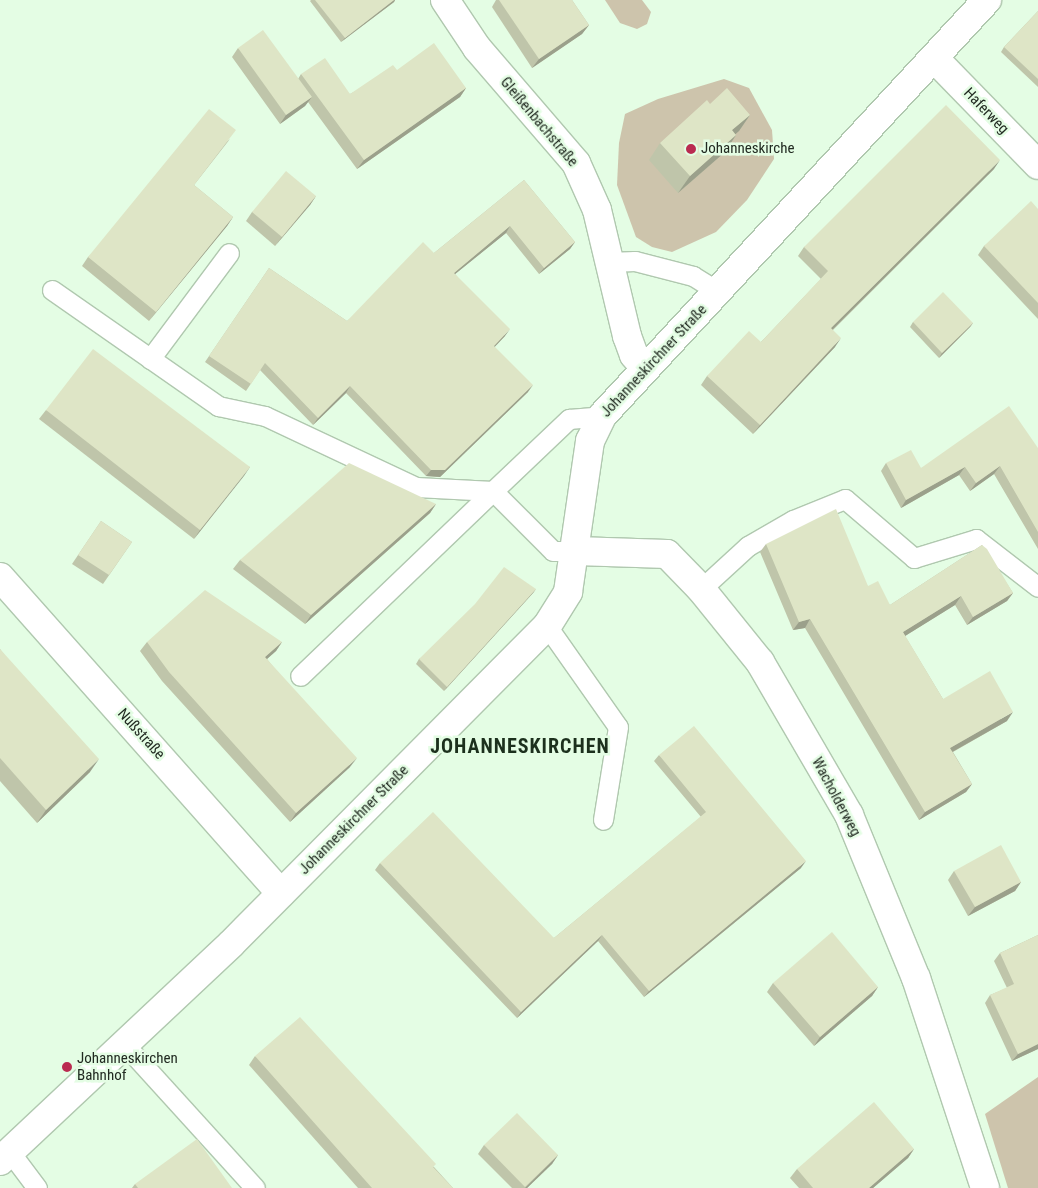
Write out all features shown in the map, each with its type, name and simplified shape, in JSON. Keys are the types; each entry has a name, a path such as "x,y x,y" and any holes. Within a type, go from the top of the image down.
{"street":[{"name":"Gleißenbachstraße","path":"445,0 477,48 576,163 597,210 631,349 645,368"},
{"name":"Johanneskirchner Straße","path":"5,1156 126,1045 281,893 547,626 568,592 576,551 590,441 602,416 645,368 719,292 987,0"},
{"name":"Haferweg","path":"934,58 1038,165"},
{"name":"Wacholderweg","path":"576,551 667,554 702,589 760,662 849,815 916,978 985,1188"},
{"name":"Nußstraße","path":"0,577 281,893"}],"lane":[{"path":"150,359 229,253"},
{"path":"609,262 635,261 694,276 719,292"},
{"path":"52,290 218,406 265,416 416,486 493,491 553,551 576,551"},
{"path":"300,676 569,419 602,416"},
{"path":"702,589 748,546 793,520 845,500 914,558 976,539 1038,587"},
{"path":"547,626 618,727 603,820"},
{"path":"126,1045 254,1188"},
{"path":"5,1156 37,1188"}],"shaded area":[{"path":"605,0 642,0 651,12 647,24 637,29 620,23"},
{"path":"724,79 749,88 772,130 774,159 747,200 716,232 672,252 652,247 636,237 617,185 619,143 625,114 658,99"},
{"path":"1038,1077 1038,1188 1008,1188 985,1114"}],"building":[{"path":"315,0 394,0 345,38"},
{"path":"499,0 572,0 589,25 539,59"},
{"path":"1038,11 1038,79 1004,47"},
{"path":"263,30 312,97 286,115 238,48"},
{"path":"434,43 466,88 364,160 301,74 325,58 350,94 393,65 397,70"},
{"name":"Johanneskirche","path":"727,88 750,115 732,130 736,135 690,176 660,143 707,100 710,104"},
{"path":"946,105 1000,160 831,328 841,338 760,425 707,376 749,331 761,342 828,271 804,247"},
{"path":"209,109 236,130 194,185 233,217 156,312 88,257"},
{"path":"286,171 316,196 282,237 252,212"},
{"path":"524,180 575,242 544,268 510,226 454,273 510,329 494,346 533,385 445,470 431,470 350,386 318,418 265,363 251,384 209,356 269,268 347,321 423,242 434,253"},
{"path":"1031,201 1038,209 1038,303 984,246"},
{"path":"943,292 973,323 942,353 913,322"},
{"path":"93,349 250,467 200,530 46,410"},
{"path":"1009,406 1038,448 1038,532 1000,466 976,483 965,467 906,500 886,463 911,450 921,468"},
{"path":"349,463 436,504 311,615 240,560"},
{"path":"836,509 868,586 878,581 890,605 982,545 987,549 1013,593 973,617 961,596 903,632 943,699 990,671 1013,712 950,748 972,784 925,812 810,619 799,622 766,544"},
{"path":"101,521 132,542 109,575 78,555"},
{"path":"504,567 536,589 447,687 419,659 475,604"},
{"path":"205,590 282,642 265,657 357,758 296,813 169,672 147,642"},
{"path":"0,649 99,759 46,810 0,758"},
{"path":"694,726 806,861 649,991 602,935 521,1012 380,863 433,812 554,938 706,812 659,755"},
{"path":"1001,845 1021,882 975,907 954,871"},
{"path":"832,932 878,987 820,1037 773,983"},
{"path":"1038,935 1038,1044 1018,1054 990,995 1014,984 1000,953"},
{"path":"300,1017 436,1164 433,1167 453,1188 372,1188 255,1056"},
{"path":"874,1102 914,1149 869,1188 813,1188 797,1169"},
{"path":"517,1113 558,1155 525,1187 484,1145"},
{"path":"197,1139 232,1188 138,1188 135,1184"}],"place":[{"name":"Johanneskirche","path":"691,149"},
{"name":"Johanneskirchen Bahnhof","path":"67,1067"}],"district":[{"name":"JOHANNESKIRCHEN","path":"520,746"}]}
